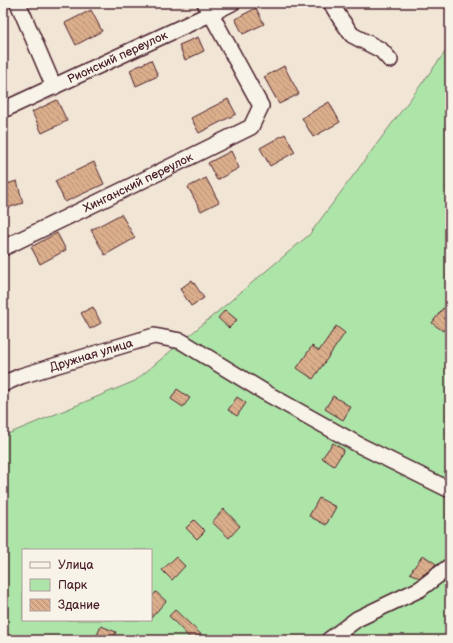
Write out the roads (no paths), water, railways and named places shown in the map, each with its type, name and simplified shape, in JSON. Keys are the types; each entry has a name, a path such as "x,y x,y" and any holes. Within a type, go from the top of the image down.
{"street":[{"path":"18,3 54,87"},
{"name":"Рионский переулок","path":"3,110 54,87 207,9 232,3"},
{"path":"331,3 352,34 381,50 390,60"},
{"name":"Хинганский переулок","path":"3,248 251,127 261,106 207,9"},
{"name":"Дружная улица","path":"3,384 21,376 154,336 181,341 266,393 361,446 450,490"},
{"path":"329,640 357,619 420,589 450,566"}]}
